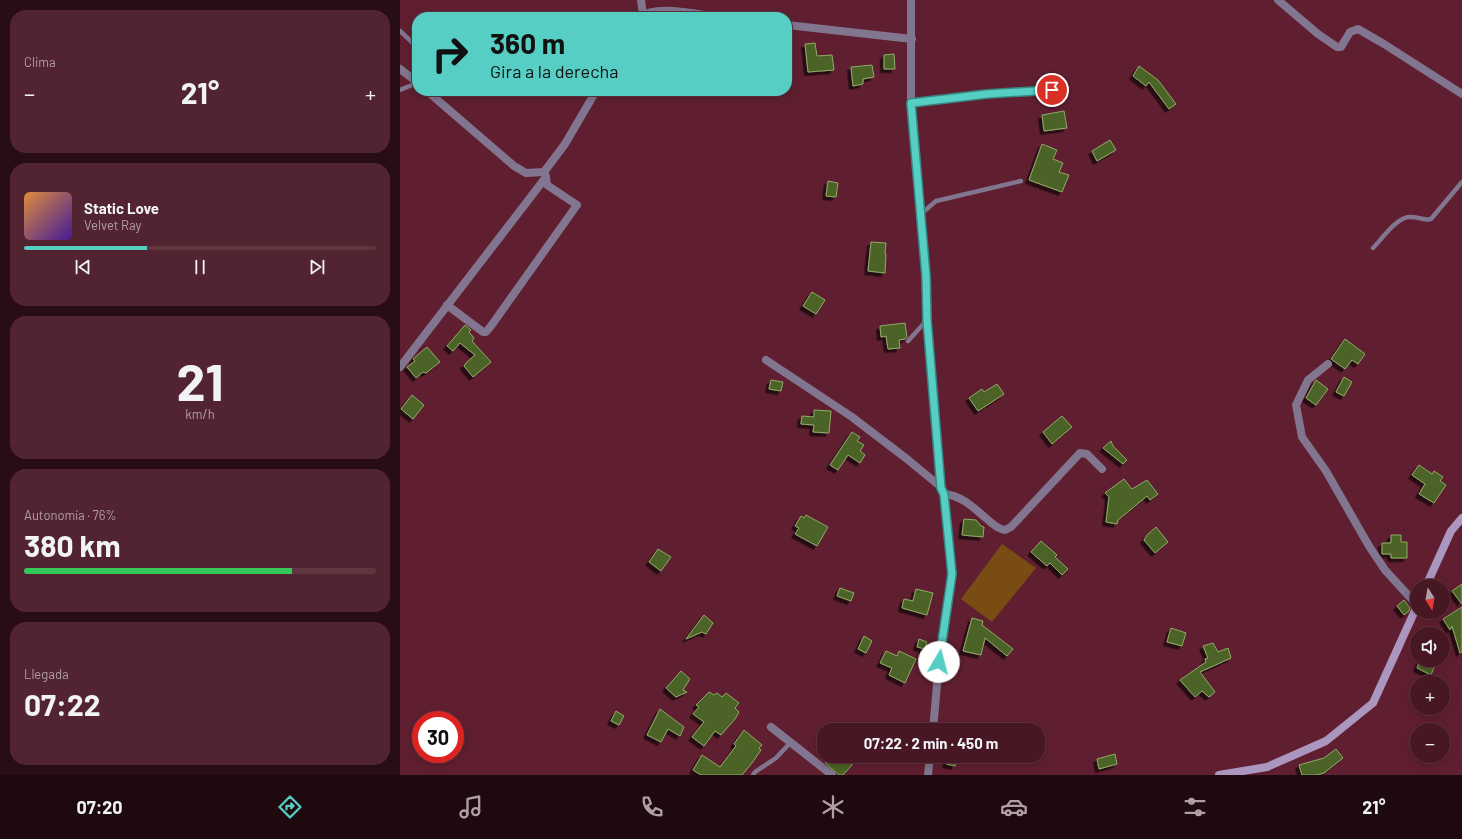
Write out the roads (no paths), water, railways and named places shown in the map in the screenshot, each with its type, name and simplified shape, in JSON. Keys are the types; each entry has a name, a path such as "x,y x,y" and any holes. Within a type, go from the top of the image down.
{"main road":[{"path":"1429,579 1451,530 1462,518"},
{"path":"1219,775 1267,767 1326,741 1373,703 1411,619"}],"street":[{"path":"641,0 642,12"},
{"path":"911,0 911,103 926,276 927,320 952,574 939,662 934,723"},
{"path":"1278,0 1318,34 1337,47 1341,47 1350,32 1358,29 1462,94"},
{"path":"654,12 675,12"},
{"path":"792,26 912,39"},
{"path":"400,69 412,79"},
{"path":"433,96 514,166 526,173 545,174"},
{"path":"400,367 545,174 565,144 593,96"},
{"path":"447,305 483,332 486,332 491,326 577,205 547,185 545,174"},
{"path":"766,360 852,417 907,459 943,490 958,497 1000,529 1005,530 1011,527 1080,453 1087,454 1102,469"},
{"path":"1328,364 1308,380 1296,405 1302,437 1326,471 1369,546 1385,570 1410,598"},
{"path":"771,727 832,775"},
{"path":"928,775 929,763"}],"lane":[{"path":"400,31 412,42"},
{"path":"400,90 412,85"},
{"path":"911,103 987,94 1052,90"},
{"path":"921,214 936,201 1021,181"},
{"path":"1373,248 1397,222 1407,217 1425,220 1431,219 1462,182"},
{"path":"908,341 927,320"},
{"path":"753,775 755,772 776,758 791,742"}]}
